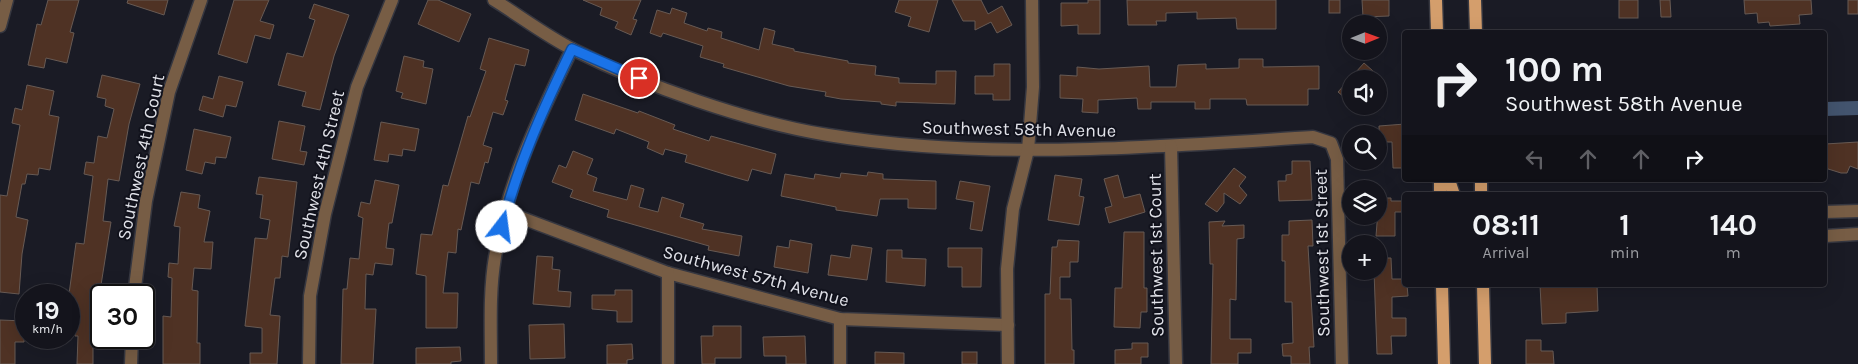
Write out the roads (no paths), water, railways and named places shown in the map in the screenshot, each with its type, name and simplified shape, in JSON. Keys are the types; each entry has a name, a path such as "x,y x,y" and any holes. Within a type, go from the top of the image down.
{"main road":[{"path":"1436,0 1437,30"},
{"path":"1475,0 1476,30"},
{"path":"1442,287 1444,364"},
{"path":"1484,287 1485,364"}],"street":[{"path":"0,26 7,0"},
{"name":"Southwest 4th Court","path":"135,284 146,201 169,92 201,0"},
{"name":"Southwest 4th Street","path":"309,364 310,296 324,214 357,87 392,0"},
{"name":"Southwest 58th Avenue","path":"494,0 572,49 656,85 747,115 826,134 922,146 1028,150 1172,146 1313,137 1331,143"},
{"path":"1008,364 1007,269 1013,209 1028,150 1033,87 1032,0"},
{"path":"491,364 495,257 506,212 524,154 542,111 572,49"},
{"name":"Southwest 1st Street","path":"1331,143 1337,159 1342,364"},
{"name":"Southwest 1st Court","path":"1172,146 1176,364"},
{"path":"1827,212 1858,211"},
{"name":"Southwest 57th Avenue","path":"506,212 668,273 840,319 1008,325"},
{"path":"1827,236 1858,234"},
{"path":"668,273 668,364"},
{"path":"840,319 840,364"},
{"path":"132,349 132,364"}],"waterway":[{"path":"1827,109 1858,108"}]}
